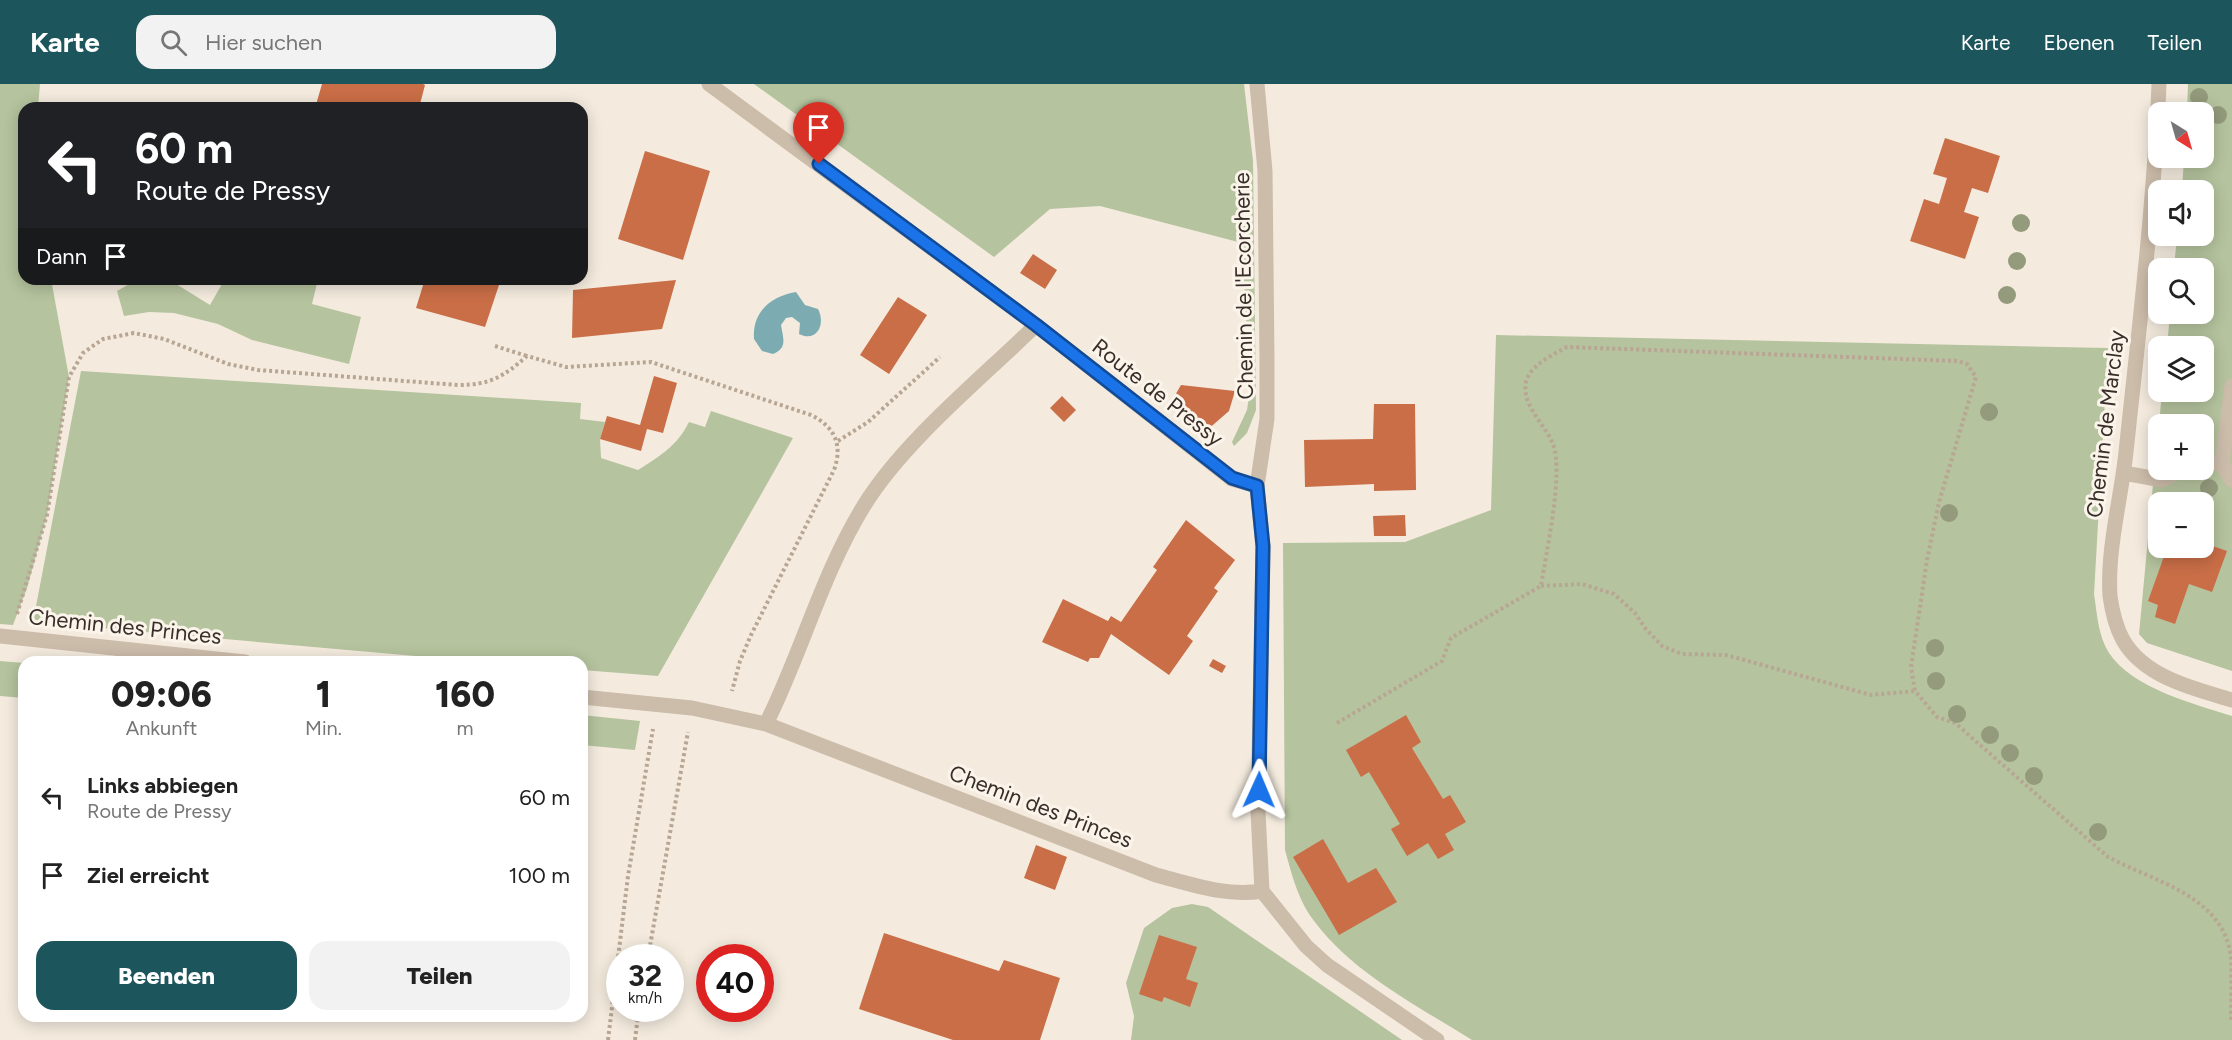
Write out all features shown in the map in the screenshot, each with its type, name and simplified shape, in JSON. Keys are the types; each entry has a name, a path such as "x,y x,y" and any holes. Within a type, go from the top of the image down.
{"street":[{"name":"Route de Pressy","path":"709,84 1036,325 1232,478 1257,486"},
{"name":"Chemin de l'Ecorcherie","path":"1257,84 1265,171 1267,396 1267,419 1257,486"},
{"name":"Chemin de Marclay","path":"2159,84 2155,170 2124,473 2110,567 2110,597 2120,632 2136,656 2150,668 2170,680 2232,700"},
{"path":"766,724 789,677 828,573 866,502 898,462 1036,325"},
{"path":"2232,386 2222,464 2232,480"},
{"path":"2214,463 2222,464"},
{"path":"2124,473 2148,477"},
{"path":"1257,486 1263,546 1258,812 1262,891 1306,946 1327,965 1437,1040"},
{"name":"Chemin des Princes","path":"4,636 189,656"},
{"name":"Chemin des Princes","path":"588,698 692,708 766,724 1156,875 1217,891 1247,894 1262,891"}],"path":[{"path":"4,636 27,588 47,515 69,377 83,353 103,339 134,333 151,335 228,364 280,372 458,385 481,385 497,379 527,356"},
{"path":"495,345 566,367 651,362 811,415 829,427 838,441 839,453 834,470 740,661 732,688 730,717"},
{"path":"1541,586 1558,465 1553,444 1528,402 1525,390 1526,379 1538,366 1567,347 1958,361 1967,364 1976,377 1939,502 1927,560 1911,667 1915,691 1937,717 1955,723 1986,748 2045,805 2108,857 2139,873 2172,885 2204,905 2222,926 2232,958 2231,1021"},
{"path":"838,441 868,422 940,357"},
{"path":"1337,723 1442,661 1451,638 1541,586 1582,584 1614,594 1635,613 1662,646 1682,654 1726,655 1871,695 1915,691"},
{"path":"608,1040 628,876 658,704"},
{"path":"650,944 692,708"},
{"path":"635,1040 637,1022"}],"green space":[{"path":"0,84 40,84 38,102 18,102 18,285 52,285 69,377 47,515 27,588 13,625 0,624"},
{"path":"754,84 1244,84 1253,161 1256,410 1247,433 1234,446 1232,442 1247,410 1250,390 1242,243 1100,206 1050,209 994,257"},
{"path":"2188,84 2232,84 2232,671 2147,643 2139,634 2148,538 2148,558 2214,558 2214,492 2152,492 2153,480 2214,480 2214,414 2160,414 2161,402 2214,402 2214,336 2168,336 2169,324 2214,324 2214,258 2175,258 2176,246 2214,246 2214,180 2183,180 2183,168 2214,168 2214,102 2187,102"},
{"path":"128,285 178,285 210,305 221,285 317,285 312,304 361,317 349,364 252,340 218,324 174,313 149,312 124,316 117,291"},
{"path":"1496,335 2108,348 2094,594 2098,624 2109,653 2133,676 2165,693 2232,716 2232,1040 1472,1040 1384,985 1343,953 1305,907 1285,850 1283,543 1405,542 1491,510"},
{"path":"81,371 581,403 580,419 605,422 600,439 601,458 638,470 673,444 689,422 705,427 711,411 793,438 658,676 588,670 588,656 416,656 33,622"},
{"path":"0,661 18,662 18,698 0,696"},
{"path":"588,716 640,721 635,750 588,746"},
{"path":"1192,904 1208,907 1402,1040 1131,1040 1134,1016 1126,983 1144,928 1172,908"}],"water":[{"path":"796,292 805,305 818,309 821,320 818,330 811,336 799,334 800,323 792,317 786,318 781,325 783,346 781,349 773,354 762,351 754,339 754,329 760,313 779,297"}],"building":[{"path":"322,84 425,85 421,102 317,102"},
{"path":"1945,138 2000,156 1988,193 1972,188 1964,212 1979,217 1965,259 1910,241 1924,199 1939,204 1947,178 1933,174"},
{"path":"645,151 710,171 683,260 618,239"},
{"path":"1033,254 1057,270 1045,289 1020,273"},
{"path":"676,280 662,329 572,338 573,290"},
{"path":"423,285 499,285 485,327 416,308"},
{"path":"898,297 927,315 889,374 860,355"},
{"path":"654,376 677,383 663,433 647,429 641,451 600,439 607,416 640,425"},
{"path":"1181,385 1235,391 1229,411 1206,431 1170,404"},
{"path":"1062,396 1076,410 1064,422 1050,408"},
{"path":"1374,404 1415,404 1416,490 1374,491 1374,484 1305,487 1304,440 1373,439"},
{"path":"1405,515 1406,536 1374,536 1373,516"},
{"path":"1186,520 1235,560 1214,588 1218,591 1187,636 1193,641 1169,675 1111,634 1099,658 1090,658 1088,662 1042,642 1063,599 1108,621 1111,616 1121,622 1157,570 1153,567"},
{"path":"2214,546 2227,551 2212,592 2189,584 2175,624 2155,617 2158,605 2148,601 2163,558 2214,558"},
{"path":"1213,659 1226,666 1222,673 1209,666"},
{"path":"1406,715 1421,742 1412,748 1443,799 1450,795 1466,822 1445,834 1454,850 1438,859 1428,843 1407,856 1391,829 1400,824 1369,772 1361,777 1346,750"},
{"path":"1323,839 1348,883 1376,868 1397,902 1339,935 1293,857"},
{"path":"1036,845 1067,857 1055,890 1024,878"},
{"path":"884,933 999,971 1004,960 1060,978 1040,1040 953,1040 859,1009"},
{"path":"1159,935 1197,947 1186,979 1198,983 1190,1007 1164,997 1162,1002 1139,994"}],"route":[{"path":"819,164 1036,325 1232,478 1257,486 1263,546 1259,790"}]}
